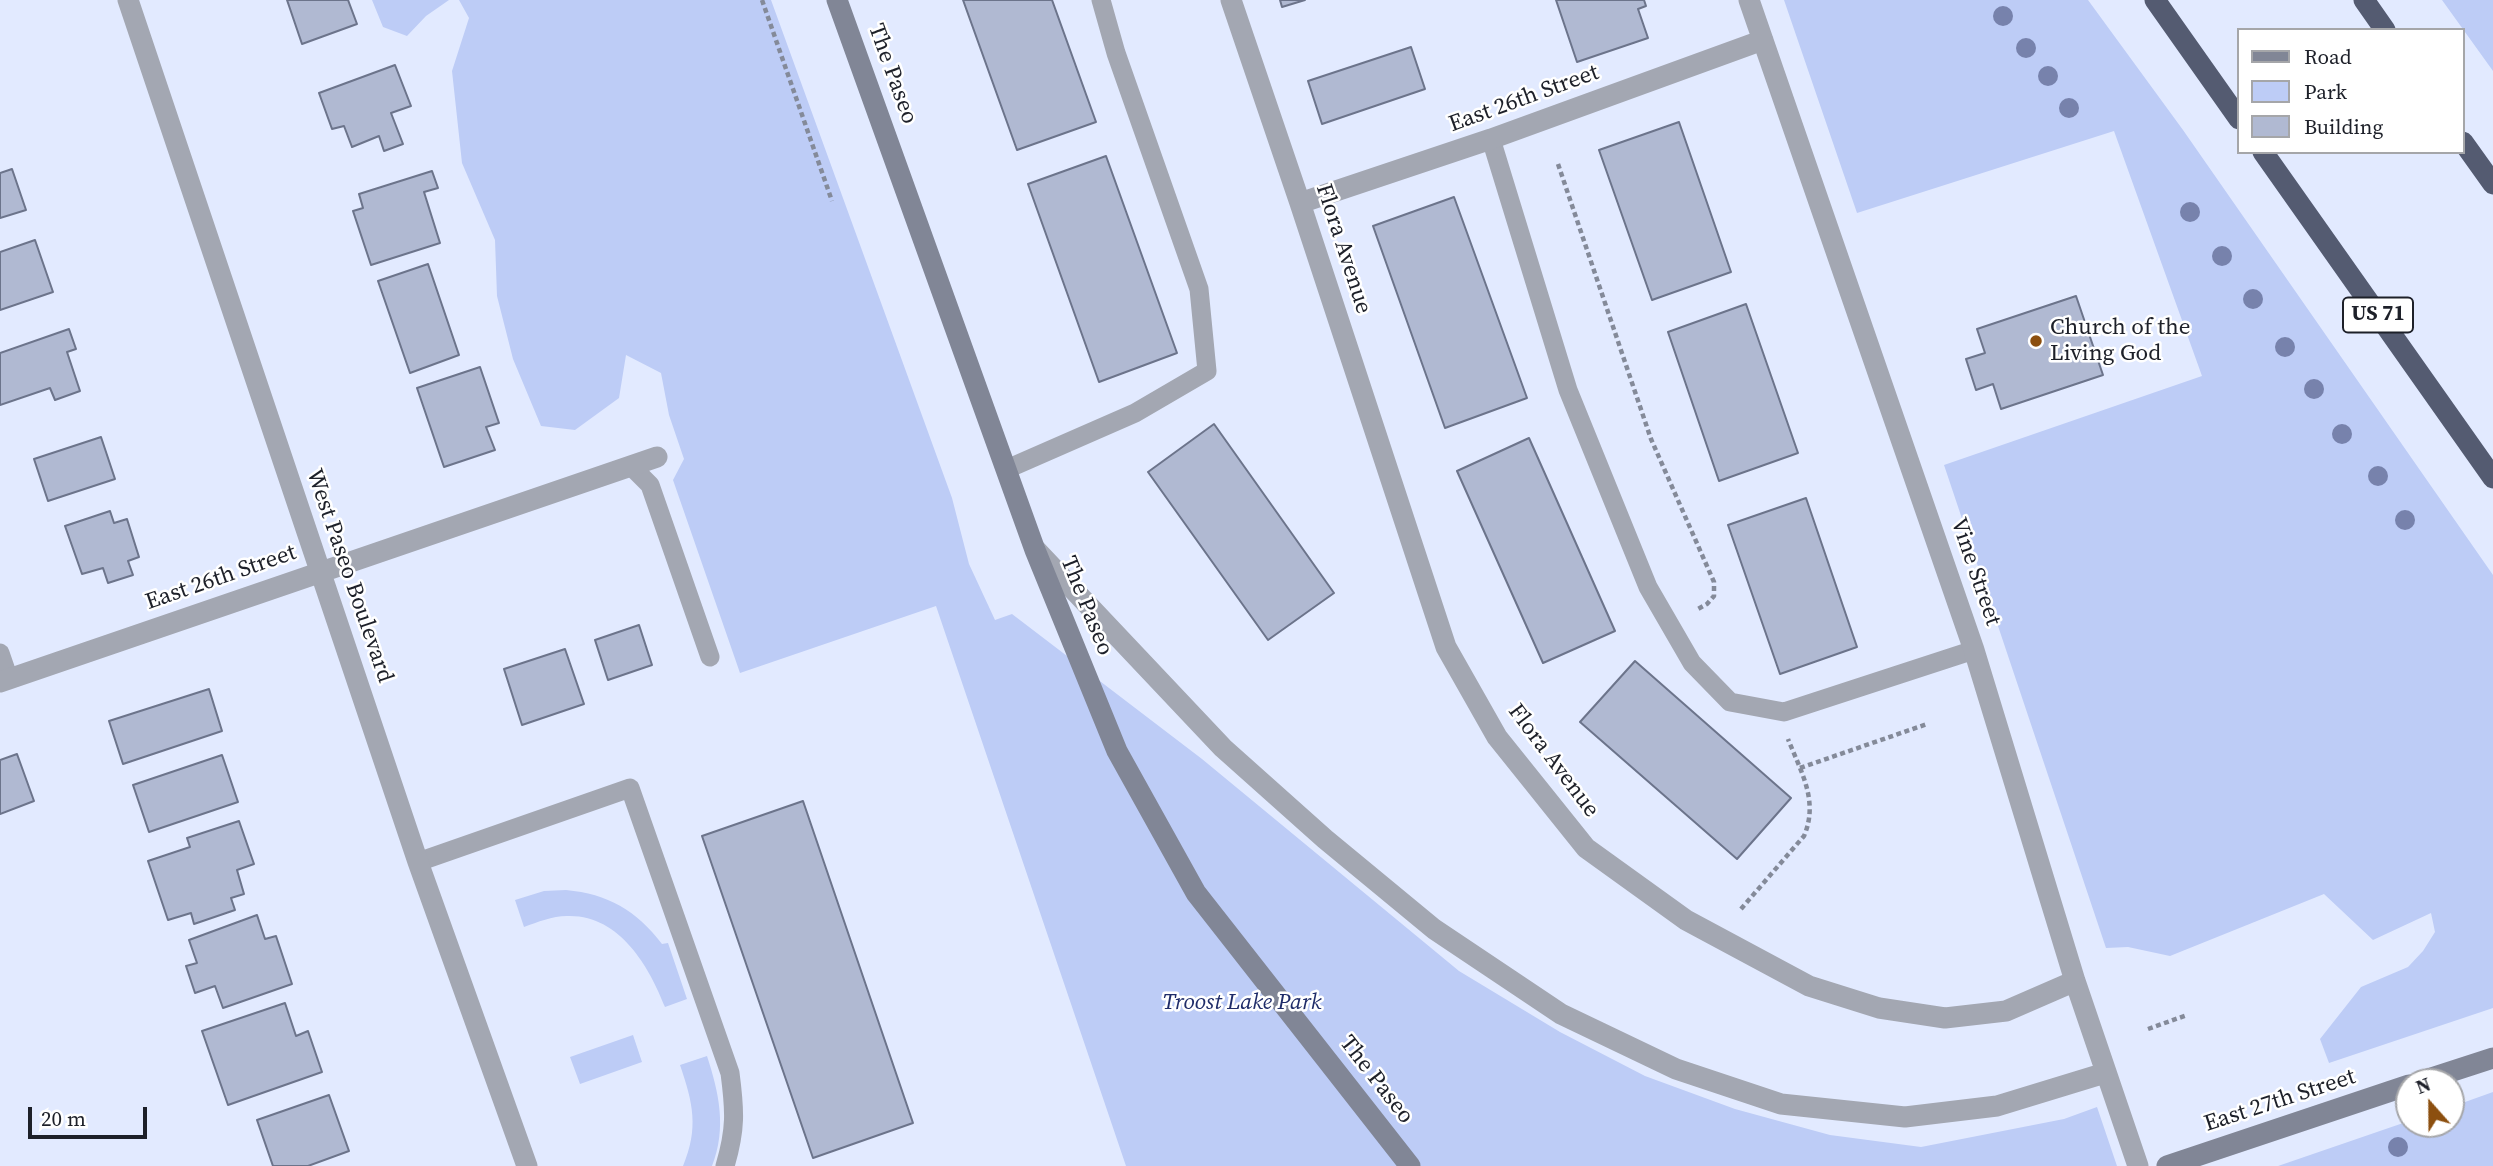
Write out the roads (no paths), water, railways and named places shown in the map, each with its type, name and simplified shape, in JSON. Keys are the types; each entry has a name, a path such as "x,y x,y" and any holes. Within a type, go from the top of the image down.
{"highway":[{"path":"2155,0 2238,118"},
{"path":"2364,0 2384,28"},
{"path":"2465,145 2493,184"},
{"name":"US 71","path":"2264,154 2493,478"}],"main road":[{"name":"The Paseo","path":"837,0 1035,550 1116,751 1196,893 1410,1166"},
{"path":"2462,1068 2493,1058"},
{"name":"East 27th Street","path":"2167,1166 2395,1090"}],"street":[{"name":"West Paseo Boulevard","path":"128,0 418,862 527,1166"},
{"name":"Flora Avenue","path":"1231,0 1446,647 1497,737 1586,848 1696,926 1810,986 1879,1008 1945,1018 2006,1011 2075,981"},
{"name":"Vine Street","path":"1749,0 1974,650 2075,981 2138,1166"},
{"name":"East 26th Street","path":"1300,203 1491,139 1763,40"},
{"name":"East 26th Street","path":"4,680 657,457"},
{"path":"1035,550 1223,748 1325,839 1434,929 1561,1014 1676,1069 1782,1104 1905,1117 1997,1106 2105,1073"}],"lane":[{"path":"1007,469 1135,413 1207,371 1199,289 1116,54 1101,0"},
{"path":"1491,139 1568,390 1648,587 1692,663 1731,702 1784,712 1974,650"},
{"path":"631,466 650,485 710,657"},
{"path":"0,653 4,680"},
{"path":"418,862 630,788 730,1073 735,1113 733,1140 725,1166"}],"place":[{"name":"Church of the Living God","path":"2036,341"}],"park label":[{"name":"Troost Lake Park","path":"1242,1003"}]}
